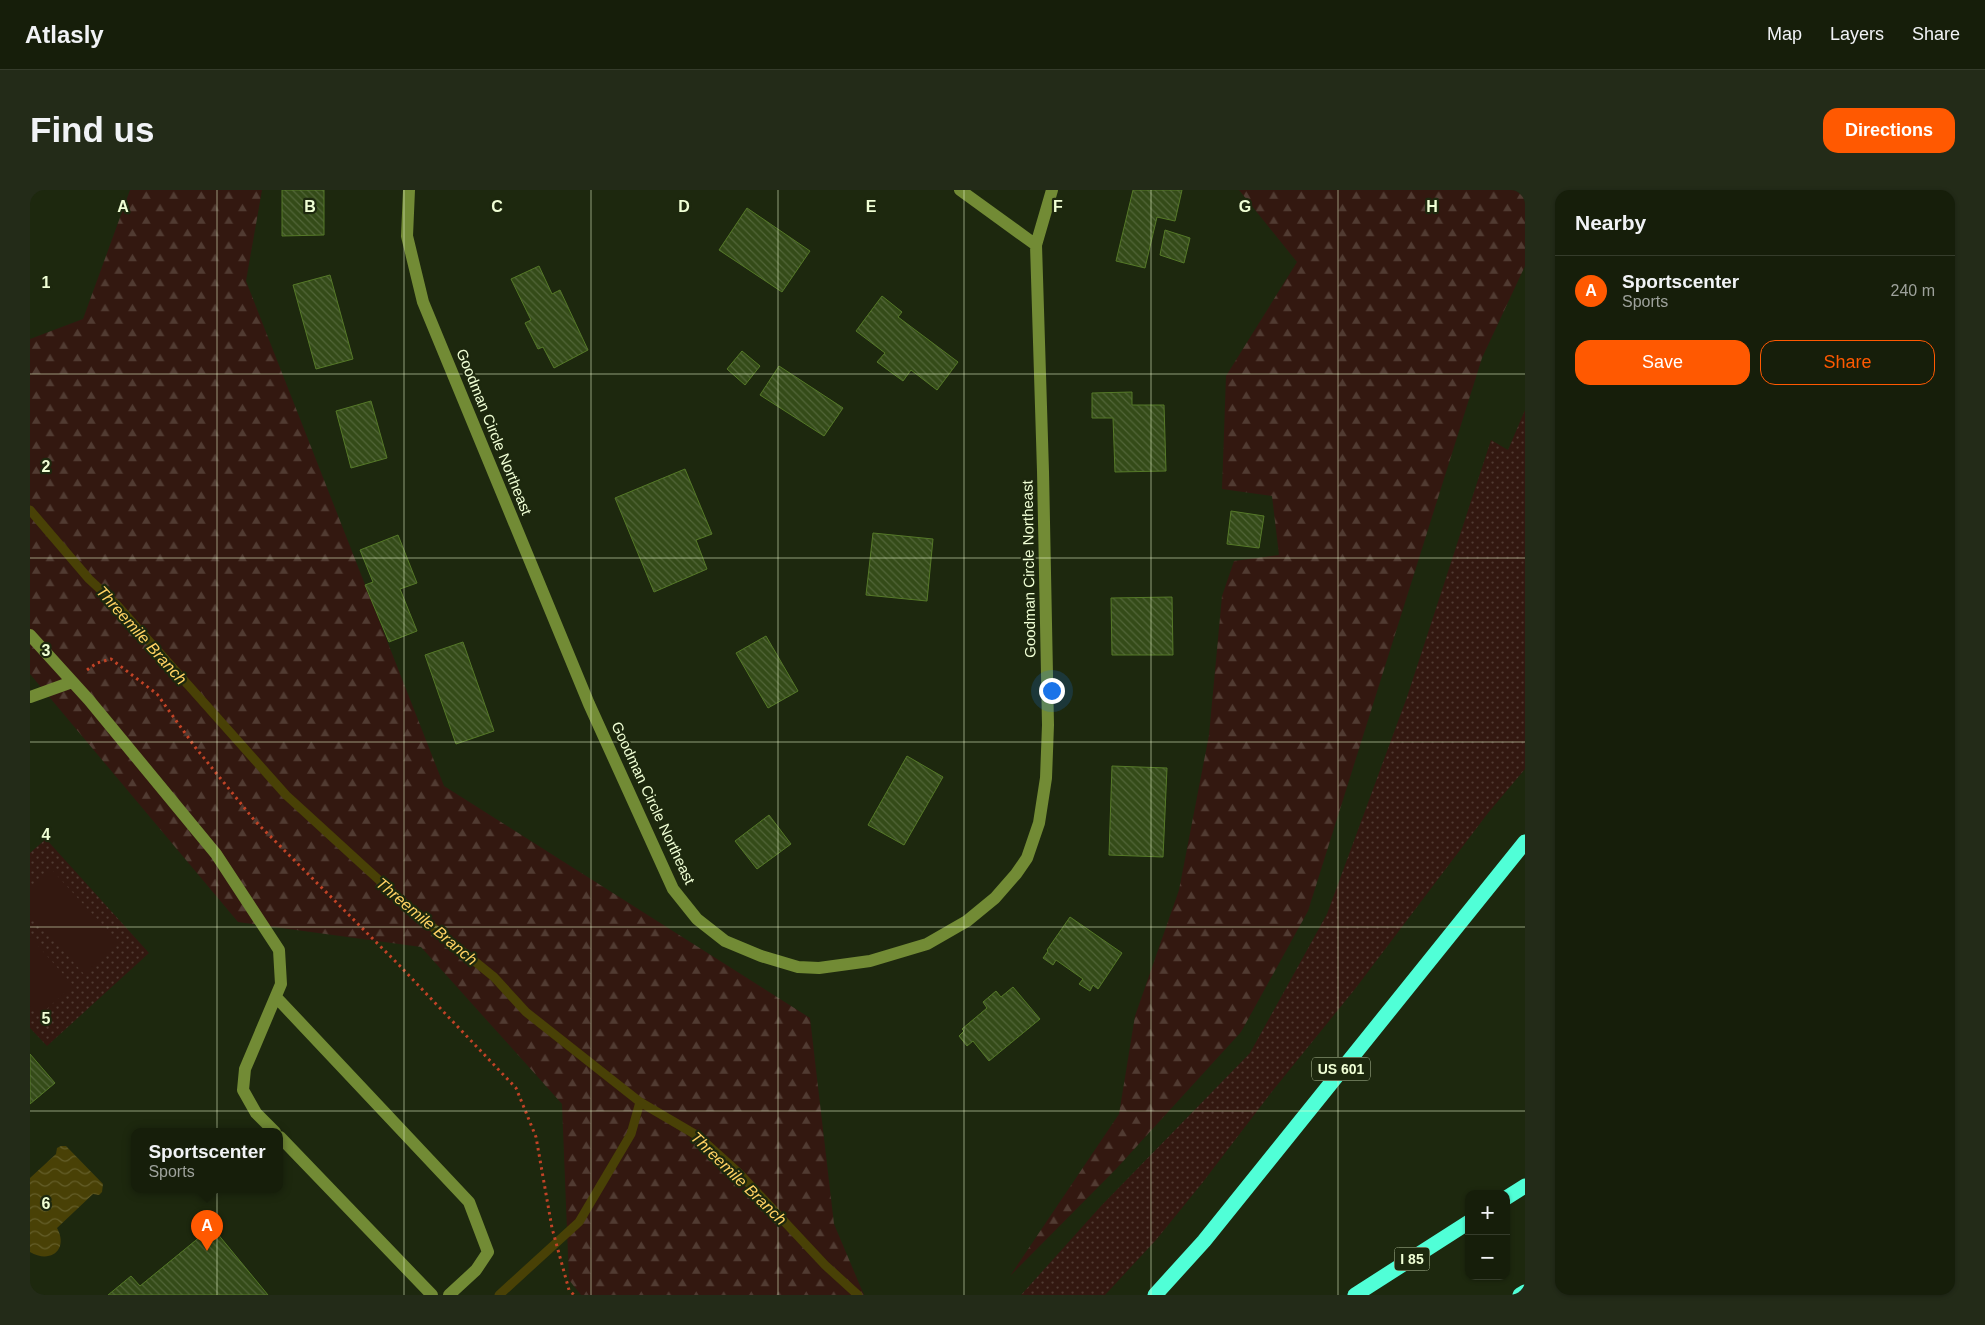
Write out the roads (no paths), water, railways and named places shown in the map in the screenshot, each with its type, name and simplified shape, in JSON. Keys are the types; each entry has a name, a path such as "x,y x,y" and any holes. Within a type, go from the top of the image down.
{"highway":[{"name":"US 601","path":"1155,1295 1204,1241 1525,842"},
{"path":"1510,1195 1525,1186"},
{"name":"I 85","path":"1355,1295 1465,1225"},
{"path":"1520,1295 1525,1292"}],"street":[{"name":"Goodman Circle Northeast","path":"409,190 407,236 423,302 589,704 673,889 697,919 725,941 761,956 798,967 819,968 870,961 927,944 968,921 995,898 1016,874 1027,858 1039,823 1046,778 1048,725 1043,461 1036,245 1052,190"},
{"path":"960,190 1036,245"},
{"path":"30,635 72,682 216,854 279,950 282,984 245,1069 243,1090 256,1113 271,1128"},
{"path":"30,697 72,682"},
{"path":"276,997 469,1202 488,1252 476,1270 449,1295"},
{"path":"283,1140 432,1295"}],"water":[{"path":"66,1146 103,1184 102,1192 99,1195 93,1194 57,1228 61,1243 56,1253 44,1256 37,1255 30,1252 30,1178 56,1154 57,1148"}],"waterway":[{"name":"Threemile Branch","path":"30,510 89,579 117,605 286,795 414,912 494,977 526,1012 640,1102 698,1136 739,1173 825,1265 858,1295"},
{"path":"499,1295 579,1222 631,1134 640,1102"}],"place":[{"name":"Sportscenter","path":"207,1251"}]}
